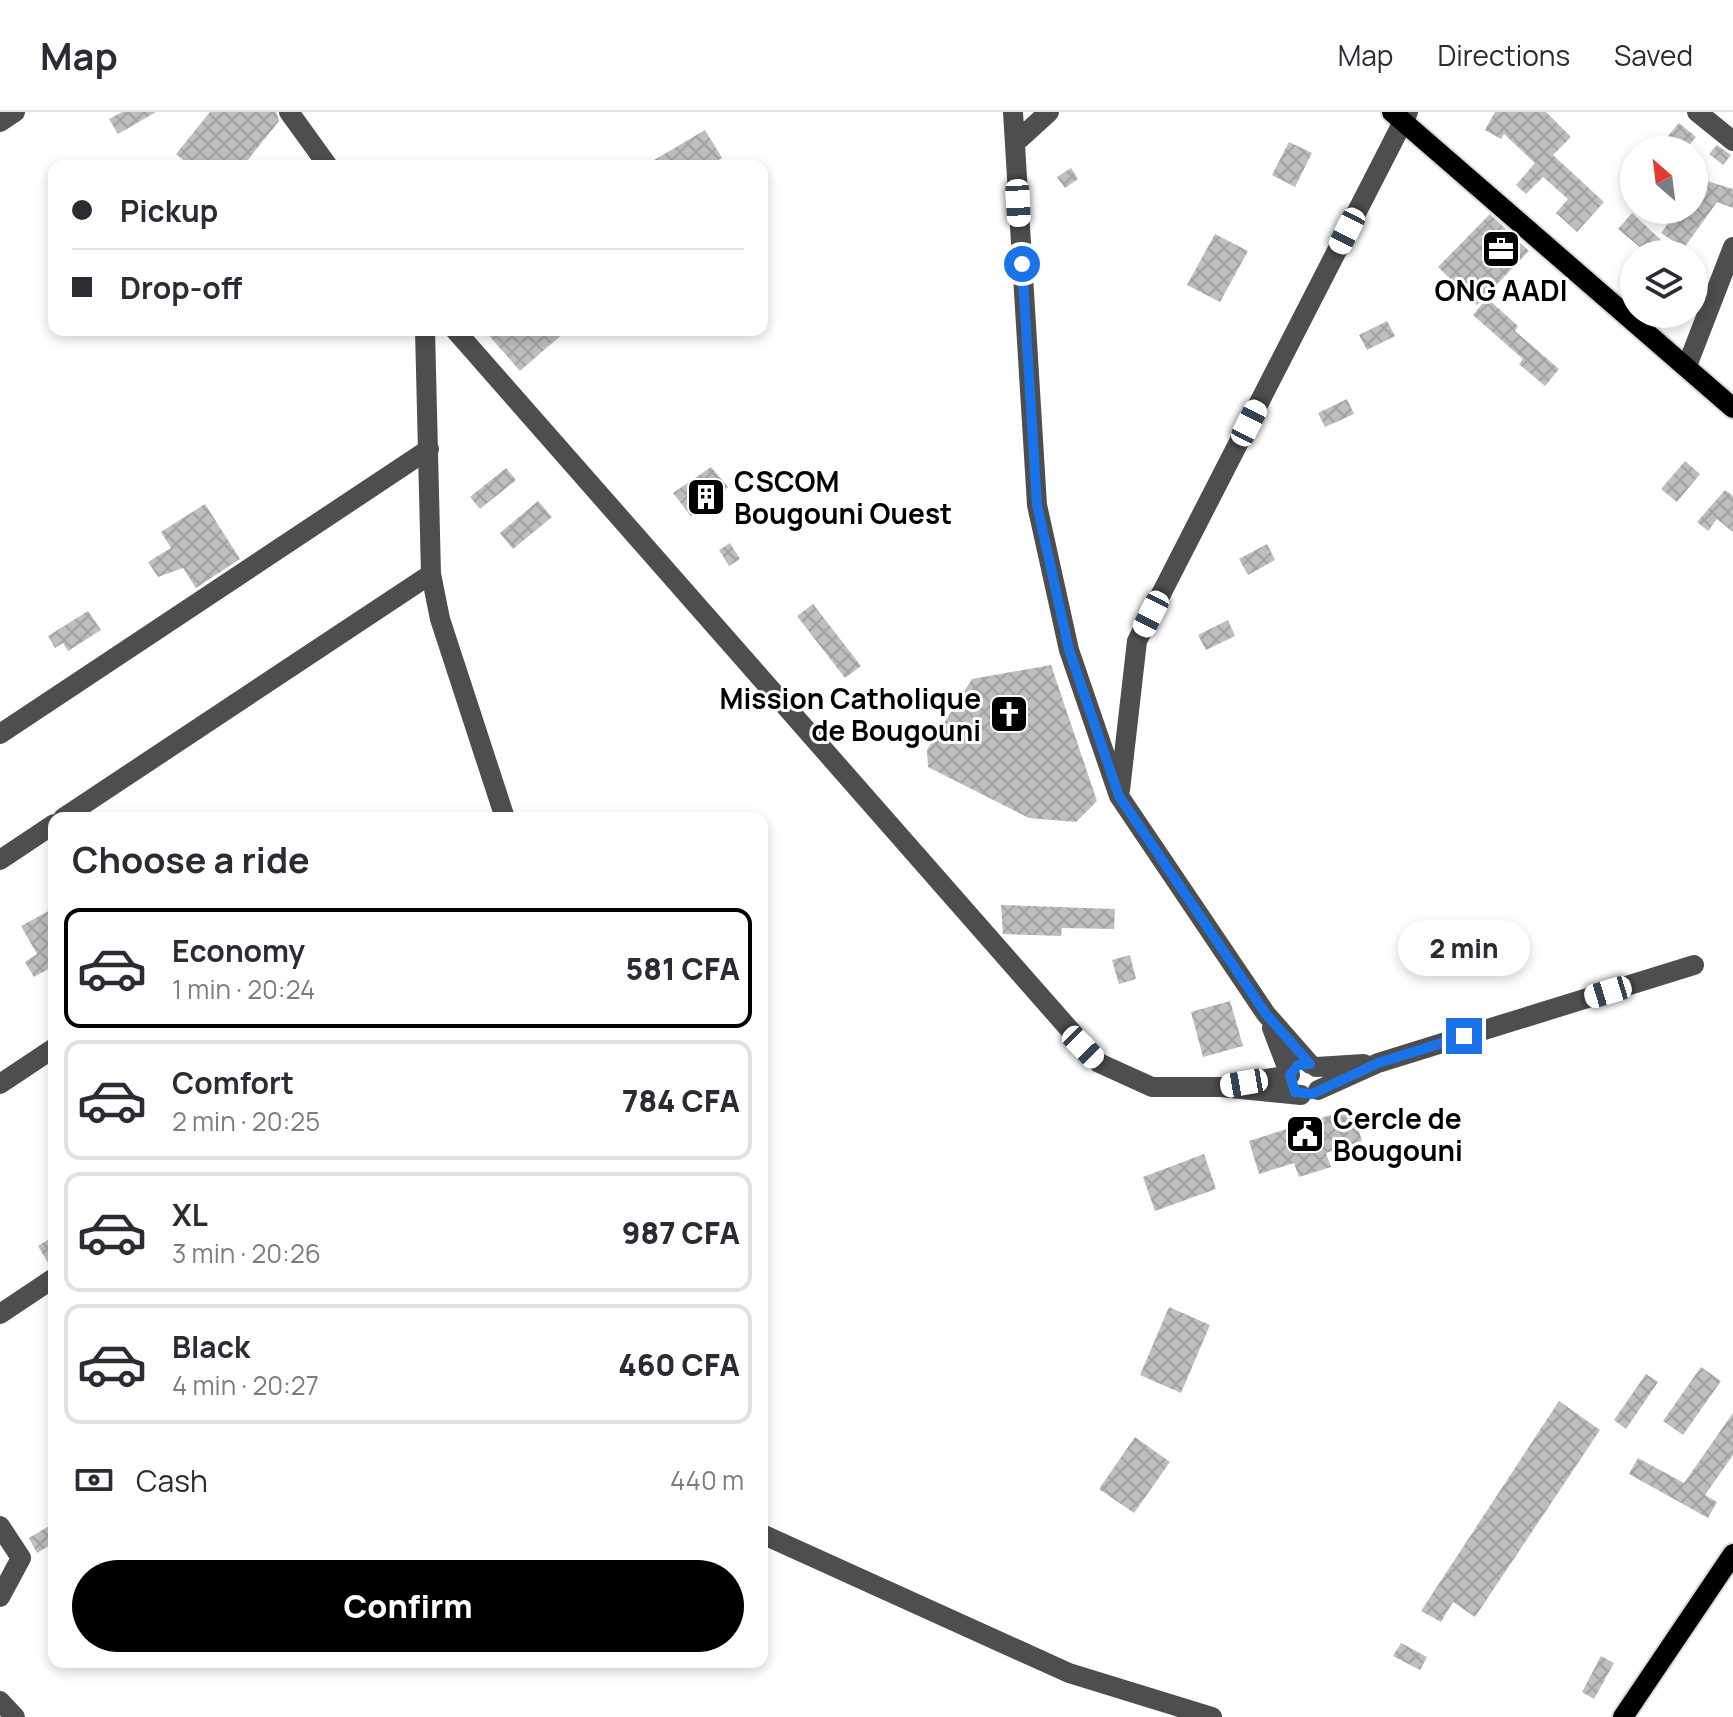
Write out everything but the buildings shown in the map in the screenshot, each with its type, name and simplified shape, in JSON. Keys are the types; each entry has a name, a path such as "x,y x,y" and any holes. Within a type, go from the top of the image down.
{"main road":[{"path":"1401,115 1733,408"},
{"path":"1623,1717 1733,1554"}],"street":[{"path":"0,122 15,112"},
{"path":"1013,112 1037,505 1069,650 1119,796 1266,1014 1321,1078 1309,1092"},
{"path":"1015,143 1049,112"},
{"path":"1697,112 1733,141"},
{"path":"1119,796 1137,641 1401,115"},
{"path":"296,116 324,160"},
{"path":"1687,366 1733,247"},
{"path":"425,336 431,574 440,619 503,812"},
{"path":"460,336 1042,1003 1099,1063 1152,1087 1309,1092 1378,1063 1694,965"},
{"path":"0,734 429,449"},
{"path":"72,812 431,574"},
{"path":"0,860 48,828"},
{"path":"1266,1014 1290,1075 1291,1087 1309,1092"},
{"path":"0,1084 48,1052"},
{"path":"1221,1087 1290,1075 1298,1065 1378,1063"},
{"path":"0,1314 48,1282"},
{"path":"0,1526 21,1558 0,1597"},
{"path":"768,1537 1069,1673 1212,1717"},
{"path":"0,1701 15,1717"}],"place":[{"name":"ONG AADI","path":"1501,249"},
{"name":"CSCOM Bougouni Ouest","path":"706,497"},
{"name":"Mission Catholique de Bougouni","path":"1009,714"},
{"name":"Cercle de Bougouni","path":"1305,1134"}],"route":[{"path":"1022,264 1037,505 1069,650 1119,796 1266,1014 1310,1064 1298,1065 1293,1069 1290,1084 1295,1092 1312,1094 1378,1063 1464,1036"}]}
